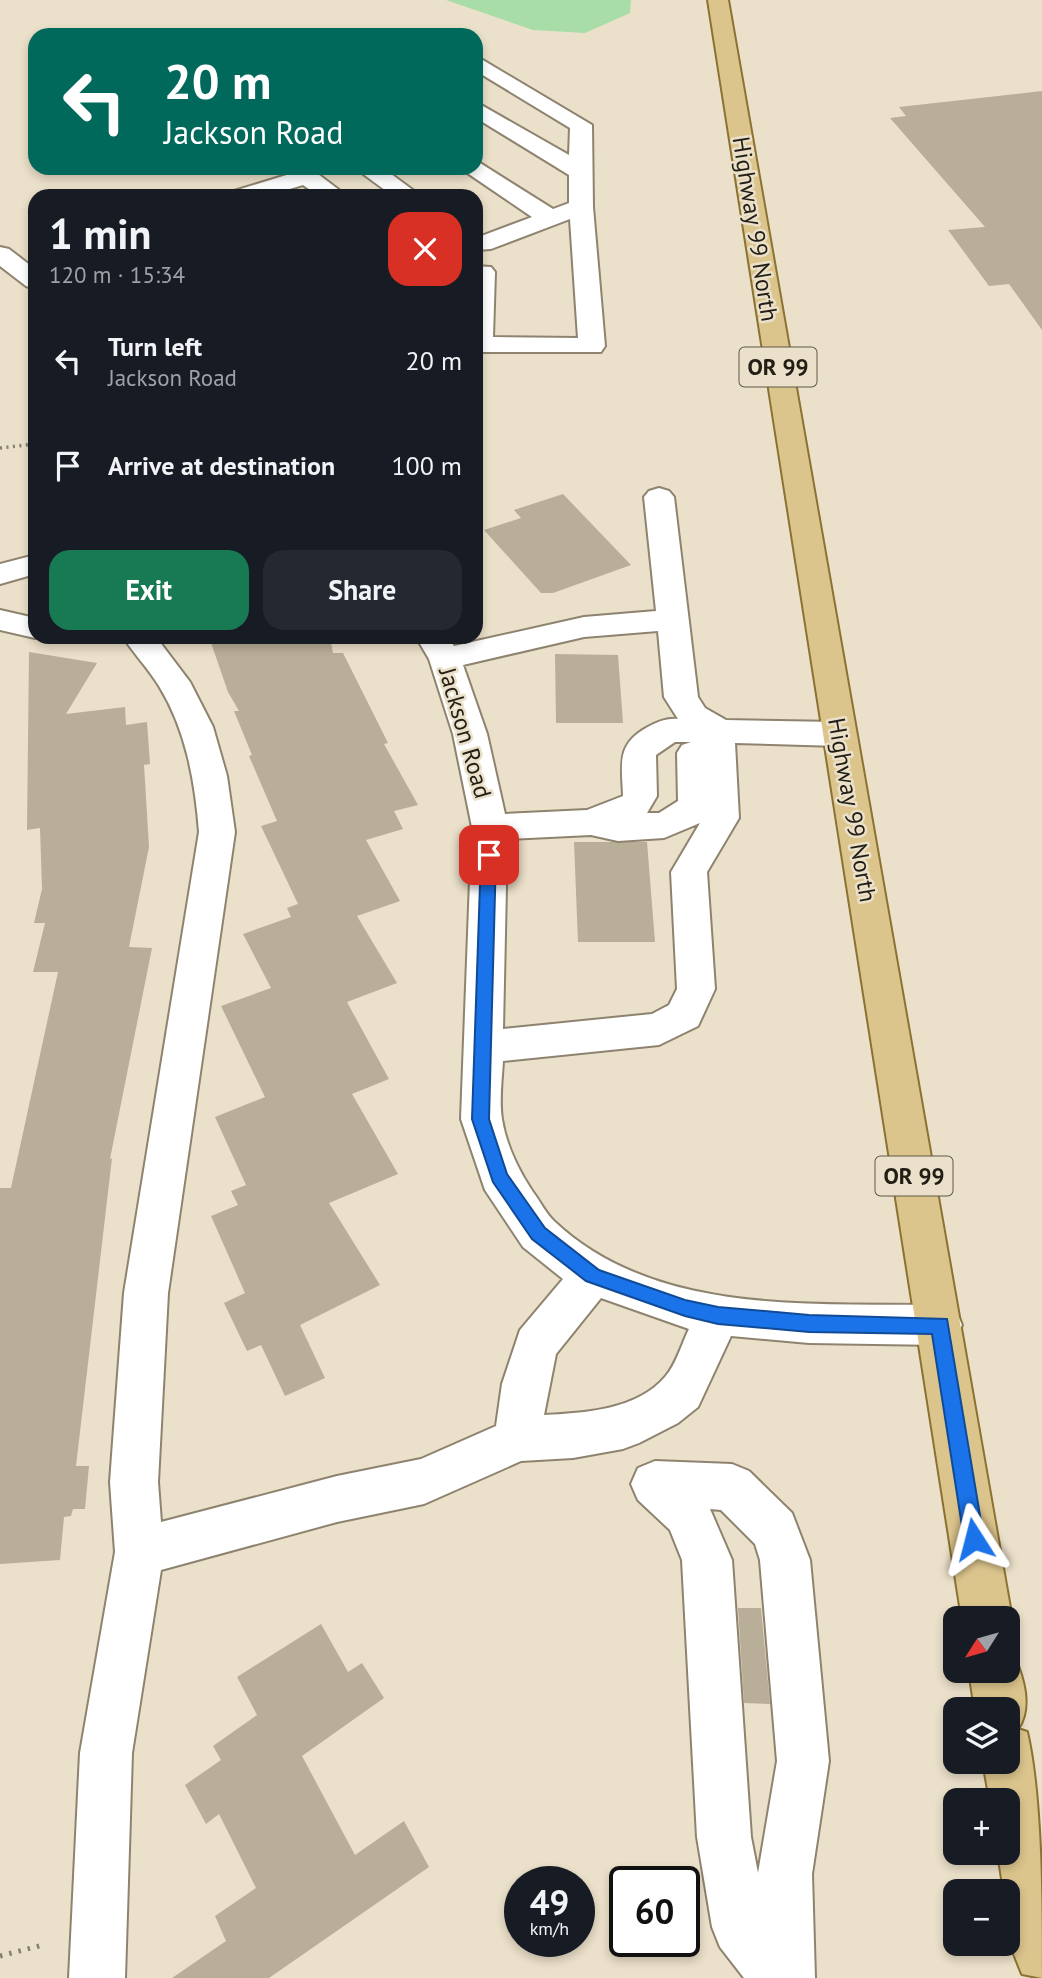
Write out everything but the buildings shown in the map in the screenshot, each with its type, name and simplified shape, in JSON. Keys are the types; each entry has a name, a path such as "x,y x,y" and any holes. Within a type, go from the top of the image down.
{"main road":[{"name":"Highway 99 North","path":"718,0 985,1606"},
{"path":"1012,1774 1042,1954"}],"street":[{"path":"483,66 581,125 581,207 592,346 483,345"},
{"path":"483,114 581,172"},
{"path":"378,175 398,189"},
{"path":"483,175 550,218"},
{"path":"264,189 306,176 325,189"},
{"path":"483,241 581,207"},
{"path":"659,498 681,696 693,716 718,730"},
{"path":"0,574 28,566"},
{"path":"0,620 28,626"},
{"path":"483,642 584,627 672,620"},
{"path":"97,1978 106,1753 139,1552 134,1482 146,1293 217,832 213,780 195,723 164,666 140,644"},
{"path":"439,648 467,644"},
{"name":"Jackson Road","path":"439,648 470,734 490,827 481,1119 499,1177 538,1234 593,1276 685,1308 718,1315 809,1323 940,1325"},
{"path":"591,822 636,804 640,796 639,755 644,744 655,735 669,730 838,734"},
{"path":"490,827 591,822 618,828 664,825 690,813 696,801 694,747 707,733 718,730"},
{"path":"483,1047 659,1029 684,1015 696,989 689,872 721,818 718,730"},
{"path":"518,1439 525,1384 536,1344 593,1276"},
{"path":"139,1552 337,1499 424,1481 518,1439 573,1436 623,1427 662,1408 682,1392 718,1315"},
{"path":"779,1978 740,1927 724,1837 707,1560 688,1514 655,1484 732,1487 775,1530 785,1560 803,1761 785,1874 787,1978"}],"path":[{"path":"0,448 28,445"}],"green space":[{"path":"446,0 631,0 630,13 585,33 533,30"}],"route":[{"path":"489,855 481,1119 499,1177 538,1234 593,1276 685,1308 718,1315 809,1323 940,1325 974,1539"}]}
